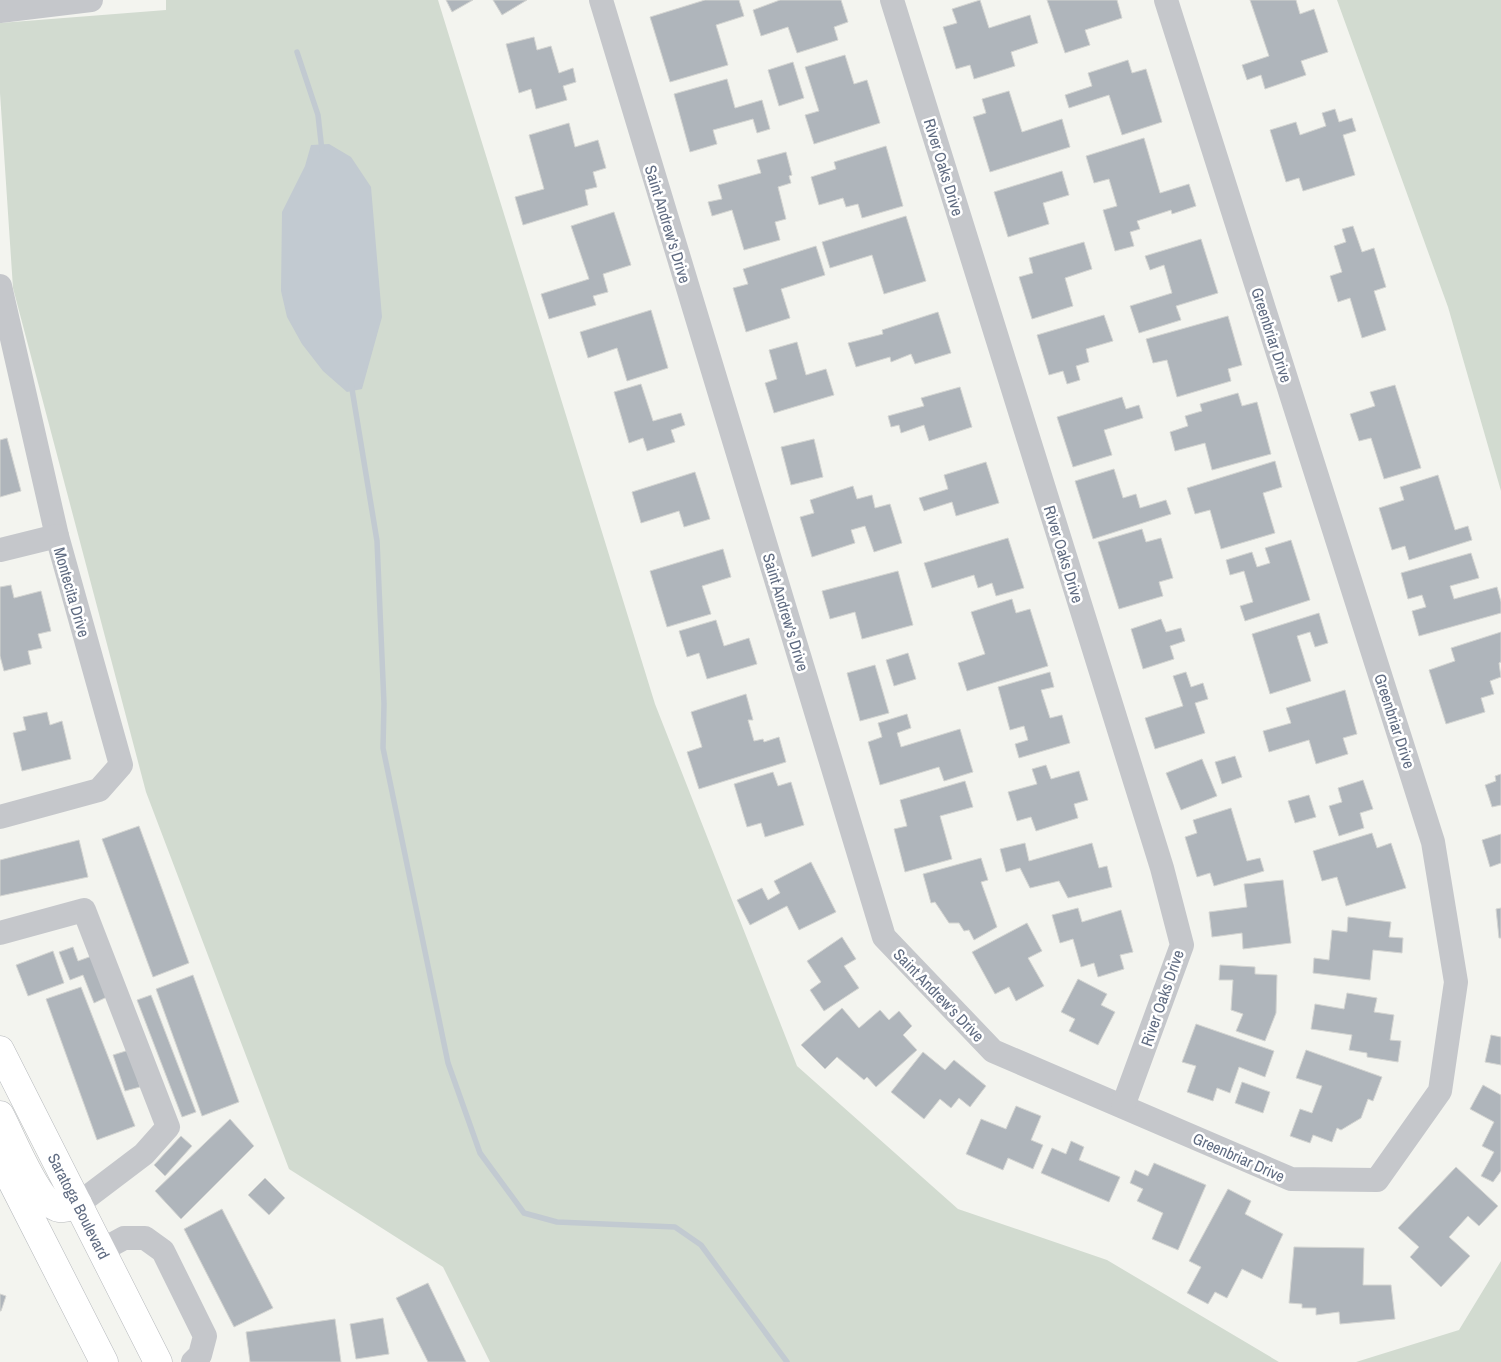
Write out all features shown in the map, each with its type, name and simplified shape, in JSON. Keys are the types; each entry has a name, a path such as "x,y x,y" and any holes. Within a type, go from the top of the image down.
{"main road":[{"name":"Saratoga Boulevard","path":"0,1050 158,1362"},
{"path":"0,1115 39,1192 50,1204 60,1208 78,1204"},
{"path":"0,1158 104,1362"}],"street":[{"path":"0,11 91,0"},
{"name":"Saint Andrew's Drive","path":"601,0 884,937 993,1050 1123,1106"},
{"name":"River Oaks Drive","path":"892,0 1162,868 1182,945 1123,1106"},
{"name":"Greenbriar Drive","path":"1123,1106 1291,1179 1377,1180 1440,1091 1456,982 1433,842 1166,0"},
{"name":"Montecita Drive","path":"0,286 57,536 121,765 99,790 0,817"},
{"path":"0,550 57,536"},
{"path":"0,932 84,910 168,1127 144,1154 78,1204"},
{"path":"102,1250 124,1238 145,1238 163,1251 205,1336 200,1355 193,1362"}],"shaded area":[{"path":"166,0 438,0 655,704 797,1066 958,1209 1107,1260 1279,1362 490,1362 443,1267 289,1169 146,792 13,288 0,93 0,23 166,10"},
{"path":"1337,0 1501,0 1501,491 1448,307"},
{"path":"329,144 351,157 371,187 382,317 362,389 347,392 323,371 302,344 287,317 281,291 282,212 305,166 311,145"},
{"path":"1501,1261 1501,1362 1356,1362 1459,1330"}],"building":[{"path":"446,0 473,0 452,12"},
{"path":"493,0 527,0 502,15"},
{"path":"705,0 739,0 744,16 716,25 728,65 670,82 650,17"},
{"path":"780,0 841,0 848,22 834,27 838,40 797,53 788,27 761,36 753,10"},
{"path":"980,0 989,28 1030,15 1038,43 1011,52 1015,66 974,79 970,65 956,69 943,27 957,23 952,9"},
{"path":"1047,0 1117,0 1122,18 1085,30 1090,45 1065,53"},
{"path":"1250,0 1296,0 1300,14 1314,9 1328,52 1301,61 1306,75 1265,89 1261,75 1247,80 1242,65 1269,56"},
{"path":"534,37 537,50 551,46 559,73 573,68 576,82 563,86 567,100 536,109 531,89 519,93 506,44"},
{"path":"845,55 854,84 867,80 880,123 814,144 805,115 819,111 805,67"},
{"path":"1128,60 1132,73 1146,69 1162,122 1122,135 1109,95 1069,108 1065,95 1092,86 1088,73"},
{"path":"793,62 804,98 779,106 768,70"},
{"path":"727,79 735,108 762,100 770,129 757,133 753,119 713,130 717,144 690,152 674,94"},
{"path":"1009,91 1022,132 1062,119 1070,147 990,172 973,117 986,113 982,99"},
{"path":"1335,109 1339,122 1352,118 1356,131 1343,135 1355,175 1303,191 1299,178 1286,182 1270,130 1296,122 1300,135 1326,126 1322,113"},
{"path":"569,123 575,147 598,140 606,168 593,172 597,187 585,190 588,205 523,225 515,197 544,189 529,135"},
{"path":"1144,138 1160,193 1189,184 1196,206 1172,214 1171,210 1137,221 1140,229 1130,232 1134,246 1115,251 1103,210 1117,206 1109,179 1094,183 1086,156"},
{"path":"886,146 903,206 862,218 858,204 846,207 843,198 819,205 811,177 836,169 834,162"},
{"path":"786,152 792,175 789,176 791,183 778,187 786,219 775,222 780,240 744,250 732,210 712,216 708,202 722,199 718,185 761,173 757,160"},
{"path":"1062,171 1069,195 1043,203 1049,224 1008,237 994,192"},
{"path":"614,212 631,265 603,274 608,292 593,296 596,305 549,319 541,294 589,279 571,226"},
{"path":"906,216 926,281 884,294 872,255 830,268 822,242"},
{"path":"1353,226 1362,252 1374,248 1386,287 1374,291 1386,330 1362,338 1350,298 1338,302 1330,276 1342,272 1334,246 1346,242 1342,229"},
{"path":"1201,239 1218,293 1176,306 1181,320 1139,333 1130,306 1172,293 1164,265 1150,270 1145,256"},
{"path":"1084,242 1092,269 1065,278 1073,306 1032,319 1019,277 1033,273 1029,258"},
{"path":"816,246 825,275 781,289 790,318 746,332 733,288 748,284 743,269"},
{"path":"651,310 668,368 627,381 617,348 588,358 580,332"},
{"path":"938,312 951,353 915,364 911,354 891,362 890,357 856,367 848,343 883,334 882,330"},
{"path":"1104,315 1113,341 1086,349 1089,362 1076,366 1080,380 1067,384 1063,371 1049,375 1037,335"},
{"path":"1228,316 1242,365 1228,369 1231,381 1177,397 1167,360 1153,363 1146,339"},
{"path":"797,342 806,375 826,369 834,395 774,413 765,383 777,379 769,350"},
{"path":"641,384 653,421 681,413 685,425 671,430 675,442 647,451 643,438 629,443 614,392"},
{"path":"1395,385 1421,468 1384,479 1371,438 1359,441 1350,414 1375,406 1370,392"},
{"path":"960,387 972,427 929,441 924,425 901,433 899,425 891,427 888,416 924,406 921,398"},
{"path":"1238,393 1242,406 1257,402 1271,454 1212,470 1205,443 1175,451 1170,432 1188,426 1185,416 1202,411 1200,404"},
{"path":"1122,397 1126,409 1139,405 1143,418 1104,430 1112,455 1073,467 1057,417"},
{"path":"7,438 21,491 0,497 0,440"},
{"path":"814,439 823,477 791,485 781,447"},
{"path":"1275,461 1282,487 1263,493 1275,533 1221,549 1210,510 1195,514 1187,488"},
{"path":"986,462 999,503 956,516 952,502 924,511 919,498 948,489 944,475"},
{"path":"1114,469 1123,498 1136,494 1140,508 1166,500 1171,514 1093,539 1075,481"},
{"path":"695,472 710,519 684,527 679,511 641,523 632,492"},
{"path":"1438,475 1455,530 1468,526 1472,540 1409,560 1405,546 1392,550 1379,508 1404,500 1400,487"},
{"path":"853,486 857,499 872,495 875,508 890,504 902,543 874,552 865,526 851,530 855,543 812,557 800,517 814,513 810,500"},
{"path":"1142,529 1146,542 1161,538 1173,578 1159,582 1163,596 1119,609 1098,542"},
{"path":"1008,538 1024,588 996,596 992,583 978,588 974,575 932,588 924,563"},
{"path":"1291,540 1310,600 1245,621 1240,606 1253,602 1244,571 1230,575 1226,560 1252,552 1257,567 1270,563 1265,548"},
{"path":"723,549 731,577 702,586 711,614 667,627 650,571"},
{"path":"1471,553 1479,578 1450,586 1454,599 1497,587 1501,602 1501,613 1419,636 1412,611 1426,607 1422,595 1408,599 1401,573"},
{"path":"898,571 913,625 862,639 855,612 830,619 822,591"},
{"path":"11,585 14,598 41,591 51,631 38,634 42,648 28,651 31,664 4,671 0,656 0,587"},
{"path":"1012,599 1016,613 1030,609 1048,666 967,691 958,663 985,654 971,612"},
{"path":"1319,613 1328,643 1315,647 1310,632 1297,636 1311,681 1270,694 1252,634"},
{"path":"1161,619 1166,632 1181,628 1185,641 1170,646 1174,659 1143,669 1131,629"},
{"path":"716,620 724,646 749,638 757,664 707,679 699,653 687,657 679,631"},
{"path":"1501,632 1501,662 1499,663 1501,677 1490,681 1494,694 1481,698 1485,712 1446,724 1429,670 1455,661 1451,648"},
{"path":"908,653 916,679 894,686 886,660"},
{"path":"875,665 889,713 860,721 847,673"},
{"path":"1050,672 1054,687 1041,690 1050,718 1062,715 1070,743 1019,758 1015,744 1028,740 1024,726 1010,730 998,687"},
{"path":"1186,672 1191,687 1203,683 1208,699 1195,703 1205,733 1155,749 1145,718 1183,706 1173,676"},
{"path":"1345,690 1357,734 1343,738 1348,754 1316,764 1309,740 1269,752 1263,731 1291,723 1286,708"},
{"path":"746,694 753,720 748,720 754,741 763,739 764,742 779,737 786,762 699,789 687,752 702,747 691,712"},
{"path":"47,712 50,725 62,721 71,759 22,771 13,733 26,730 23,717"},
{"path":"907,714 911,728 897,733 901,747 960,729 973,772 944,781 939,767 880,785 868,742 882,737 878,723"},
{"path":"1235,756 1242,777 1222,784 1215,762"},
{"path":"1202,759 1217,796 1181,810 1166,773"},
{"path":"1046,765 1051,779 1079,771 1088,800 1074,804 1078,818 1036,831 1031,817 1017,821 1008,792 1037,784 1032,769"},
{"path":"773,772 778,786 791,782 804,825 765,837 761,823 747,827 734,784"},
{"path":"1501,774 1501,805 1492,807 1485,785 1496,781 1495,776"},
{"path":"1363,780 1373,809 1360,813 1364,828 1339,836 1329,806 1342,802 1338,788"},
{"path":"965,781 973,807 940,816 952,859 905,872 894,829 907,826 900,800"},
{"path":"1309,795 1316,817 1295,823 1288,801"},
{"path":"1231,808 1247,861 1260,858 1264,871 1214,886 1210,873 1197,877 1185,837 1197,833 1193,820"},
{"path":"139,826 189,963 153,977 102,839"},
{"path":"1372,833 1377,848 1391,843 1406,888 1346,906 1337,877 1322,881 1313,851"},
{"path":"1501,834 1501,863 1490,867 1482,840"},
{"path":"79,840 88,877 0,896 0,860"},
{"path":"1025,843 1029,861 1092,843 1099,868 1107,866 1112,887 1068,898 1059,881 1030,888 1020,868 1006,872 1000,849"},
{"path":"981,858 988,880 981,882 997,927 974,940 969,930 964,931 959,923 949,923 935,902 931,903 923,874"},
{"path":"811,862 836,912 799,930 787,906 750,925 737,900 762,888 768,900 780,893 774,881"},
{"path":"1283,880 1291,943 1243,949 1242,933 1212,937 1209,912 1247,907 1244,884"},
{"path":"1078,908 1082,922 1121,910 1133,952 1120,955 1124,969 1098,977 1094,963 1081,967 1073,939 1060,943 1052,915"},
{"path":"1501,908 1501,938 1499,938 1496,909"},
{"path":"1348,917 1391,922 1389,937 1403,938 1402,953 1373,950 1370,980 1313,973 1314,958 1329,960 1332,930 1347,932"},
{"path":"1027,923 1042,951 1028,958 1044,986 1016,1001 1009,987 995,994 972,952"},
{"path":"842,937 856,959 844,966 859,988 824,1011 810,990 821,982 807,961"},
{"path":"73,947 78,961 92,956 107,997 94,1003 83,975 70,980 59,952"},
{"path":"53,951 64,983 28,996 16,965"},
{"path":"1220,965 1255,967 1255,974 1277,975 1276,1013 1265,1041 1236,1031 1243,1014 1231,1010 1233,980 1219,980"},
{"path":"193,975 239,1102 202,1116 156,989"},
{"path":"1078,979 1107,994 1101,1005 1115,1012 1098,1045 1069,1031 1075,1019 1061,1012"},
{"path":"81,987 135,1126 97,1140 46,999"},
{"path":"1347,993 1377,998 1374,1012 1394,1015 1390,1040 1401,1041 1398,1062 1367,1057 1367,1053 1349,1050 1352,1035 1311,1029 1315,1004 1344,1009"},
{"path":"151,995 196,1112 182,1117 137,1000"},
{"path":"842,1008 859,1028 880,1010 889,1020 899,1011 912,1026 903,1035 917,1050 876,1087 867,1077 864,1080 837,1057 825,1069 801,1045"},
{"path":"1196,1024 1274,1051 1265,1077 1239,1067 1230,1093 1217,1088 1213,1101 1187,1092 1196,1066 1182,1062"},
{"path":"1491,1035 1501,1037 1501,1065 1485,1062"},
{"path":"129,1050 140,1087 125,1091 113,1055"},
{"path":"1306,1050 1382,1077 1373,1101 1368,1099 1361,1118 1341,1130 1337,1128 1332,1142 1313,1135 1310,1143 1290,1136 1300,1109 1312,1113 1322,1086 1296,1078"},
{"path":"923,1052 945,1070 954,1060 986,1086 970,1107 959,1098 951,1108 940,1099 924,1119 891,1092"},
{"path":"1242,1082 1270,1092 1263,1113 1235,1103"},
{"path":"1483,1085 1501,1095 1501,1171 1493,1182 1481,1176 1494,1152 1482,1146 1494,1122 1470,1109"},
{"path":"1016,1106 1041,1116 1031,1140 1043,1145 1033,1169 1008,1158 1003,1170 966,1154 981,1119 1006,1129"},
{"path":"230,1119 254,1146 181,1219 155,1191"},
{"path":"181,1136 192,1146 165,1176 154,1165"},
{"path":"1071,1141 1084,1147 1079,1160 1120,1177 1109,1202 1041,1173 1052,1148 1066,1154"},
{"path":"1154,1163 1206,1185 1178,1250 1152,1239 1163,1213 1137,1201 1143,1189 1130,1183 1135,1170 1148,1176"},
{"path":"1456,1167 1498,1206 1479,1226 1468,1216 1449,1237 1470,1256 1441,1287 1410,1257 1419,1247 1398,1228"},
{"path":"265,1178 285,1198 269,1215 248,1195"},
{"path":"1228,1189 1251,1201 1245,1214 1283,1234 1262,1279 1242,1269 1227,1298 1215,1292 1208,1304 1187,1293 1201,1267 1189,1261"},
{"path":"222,1209 273,1308 234,1327 184,1229"},
{"path":"1294,1247 1364,1248 1363,1285 1391,1285 1395,1319 1340,1324 1339,1312 1316,1315 1316,1308 1302,1308 1302,1304 1289,1303"},
{"path":"428,1283 466,1362 428,1362 396,1298"},
{"path":"0,1294 6,1296 1,1311 0,1311"},
{"path":"383,1318 389,1354 356,1359 350,1324"},
{"path":"335,1319 341,1362 250,1362 246,1332"}],"waterway":[{"path":"297,52 318,115 322,151"},
{"path":"351,383 377,541 384,704 383,748 448,1063 480,1153 524,1213 557,1222 675,1227 701,1245 787,1362"}]}
